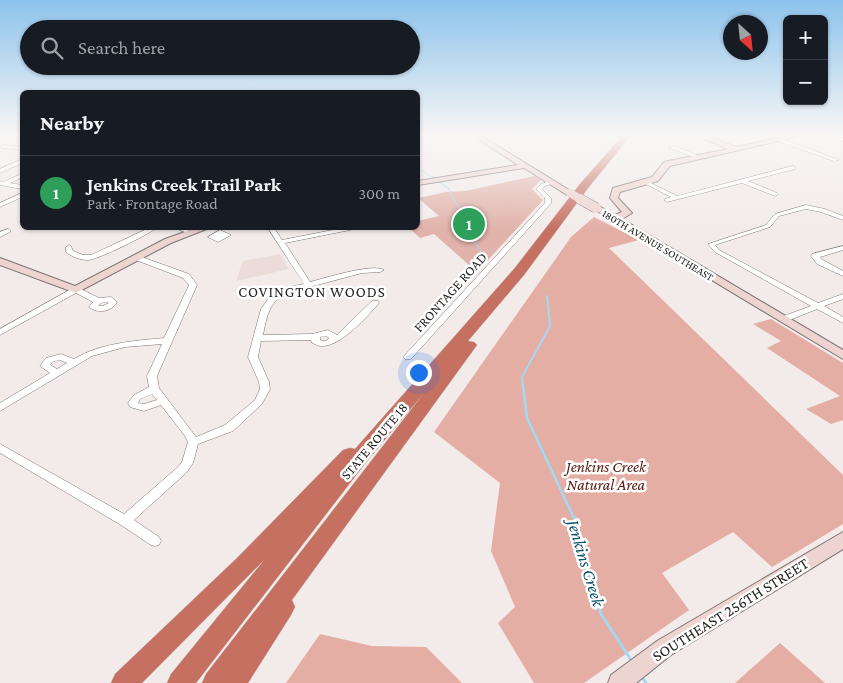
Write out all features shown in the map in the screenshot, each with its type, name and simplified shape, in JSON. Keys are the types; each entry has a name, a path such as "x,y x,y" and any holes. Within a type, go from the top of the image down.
{"highway":[{"name":"STATE ROUTE 18","path":"215,683 466,348 584,186 601,166"},
{"name":"STATE ROUTE 18","path":"180,683 360,456 613,166"},
{"path":"124,683 244,566 452,350"},
{"path":"233,683 377,466"}],"street":[{"path":"0,171 13,166"},
{"name":"180TH AVENUE SOUTHEAST","path":"525,166 843,355"},
{"path":"420,183 525,166"},
{"path":"615,219 627,213 614,198 614,193 622,187 658,178 666,166"},
{"path":"667,200 793,168"},
{"path":"1,184 19,177"},
{"path":"743,180 775,194"},
{"name":"FRONTAGE ROAD","path":"408,357 543,209 548,200 539,189 543,185 552,182"},
{"path":"645,182 676,198"},
{"path":"1,184 20,187"},
{"path":"0,205 20,196"},
{"path":"843,218 806,207 777,215 768,226 712,242 711,246 717,252 843,320"},
{"path":"69,247 70,252 74,255 90,258 149,230"},
{"path":"0,332 139,258 184,230"},
{"path":"272,230 308,284"},
{"path":"281,242 341,233 346,230"},
{"path":"0,235 8,231"},
{"path":"843,248 815,256 820,262 843,274"},
{"path":"125,521 182,470 187,463 192,442 189,434 154,389 152,376 166,341 193,285 186,276 139,258"},
{"path":"0,261 76,290 98,301"},
{"path":"192,442 229,428 261,398 265,389 264,382 254,357 266,309 275,296 284,291 362,270 380,270"},
{"path":"784,319 843,296"},
{"path":"259,338 315,337 322,333 328,333 334,336 333,340 341,336 375,303"},
{"path":"0,408 89,354 116,346 166,341"},
{"path":"57,373 45,366 49,360 61,357 74,362"},
{"path":"154,389 137,397 133,403 134,405 144,408 163,401"},
{"path":"1,449 125,521 155,541"},
{"name":"SOUTHEAST 256TH STREET","path":"619,683 664,648 689,632 843,540"}],"shaded area":[{"path":"534,176 541,180 532,189 543,200 477,272 434,234 420,238 411,230 420,230 420,221 439,216 420,200 420,198 446,192 465,191"},
{"path":"280,254 289,269 236,281 243,261"}],"green space":[{"name":"Jenkins Creek Natural Area","path":"594,217 639,240 609,248 843,475 843,524 772,567 733,532 662,573 689,610 584,683 534,683 498,623 515,607 491,551 500,483 434,432 571,237"},
{"path":"771,319 843,363 843,420 831,424 806,409 840,396 767,348 781,341 753,324"},
{"path":"320,634 372,646 426,647 462,683 286,683"},
{"path":"780,643 825,683 735,683"}],"waterway":[{"name":"Jenkins Creek","path":"420,169 434,178"},
{"name":"Jenkins Creek","path":"438,181 449,189 482,254"},
{"name":"Jenkins Creek","path":"523,387 522,377 550,326 547,296"},
{"name":"Jenkins Creek","path":"523,386 527,418 574,518"},
{"name":"Jenkins Creek","path":"574,517 601,614 631,660"},
{"name":"Jenkins Creek","path":"642,677 646,683"}],"place":[{"name":"Jenkins Creek Trail Park","path":"469,224"}],"district":[{"name":"COVINGTON WOODS","path":"312,292"}]}
